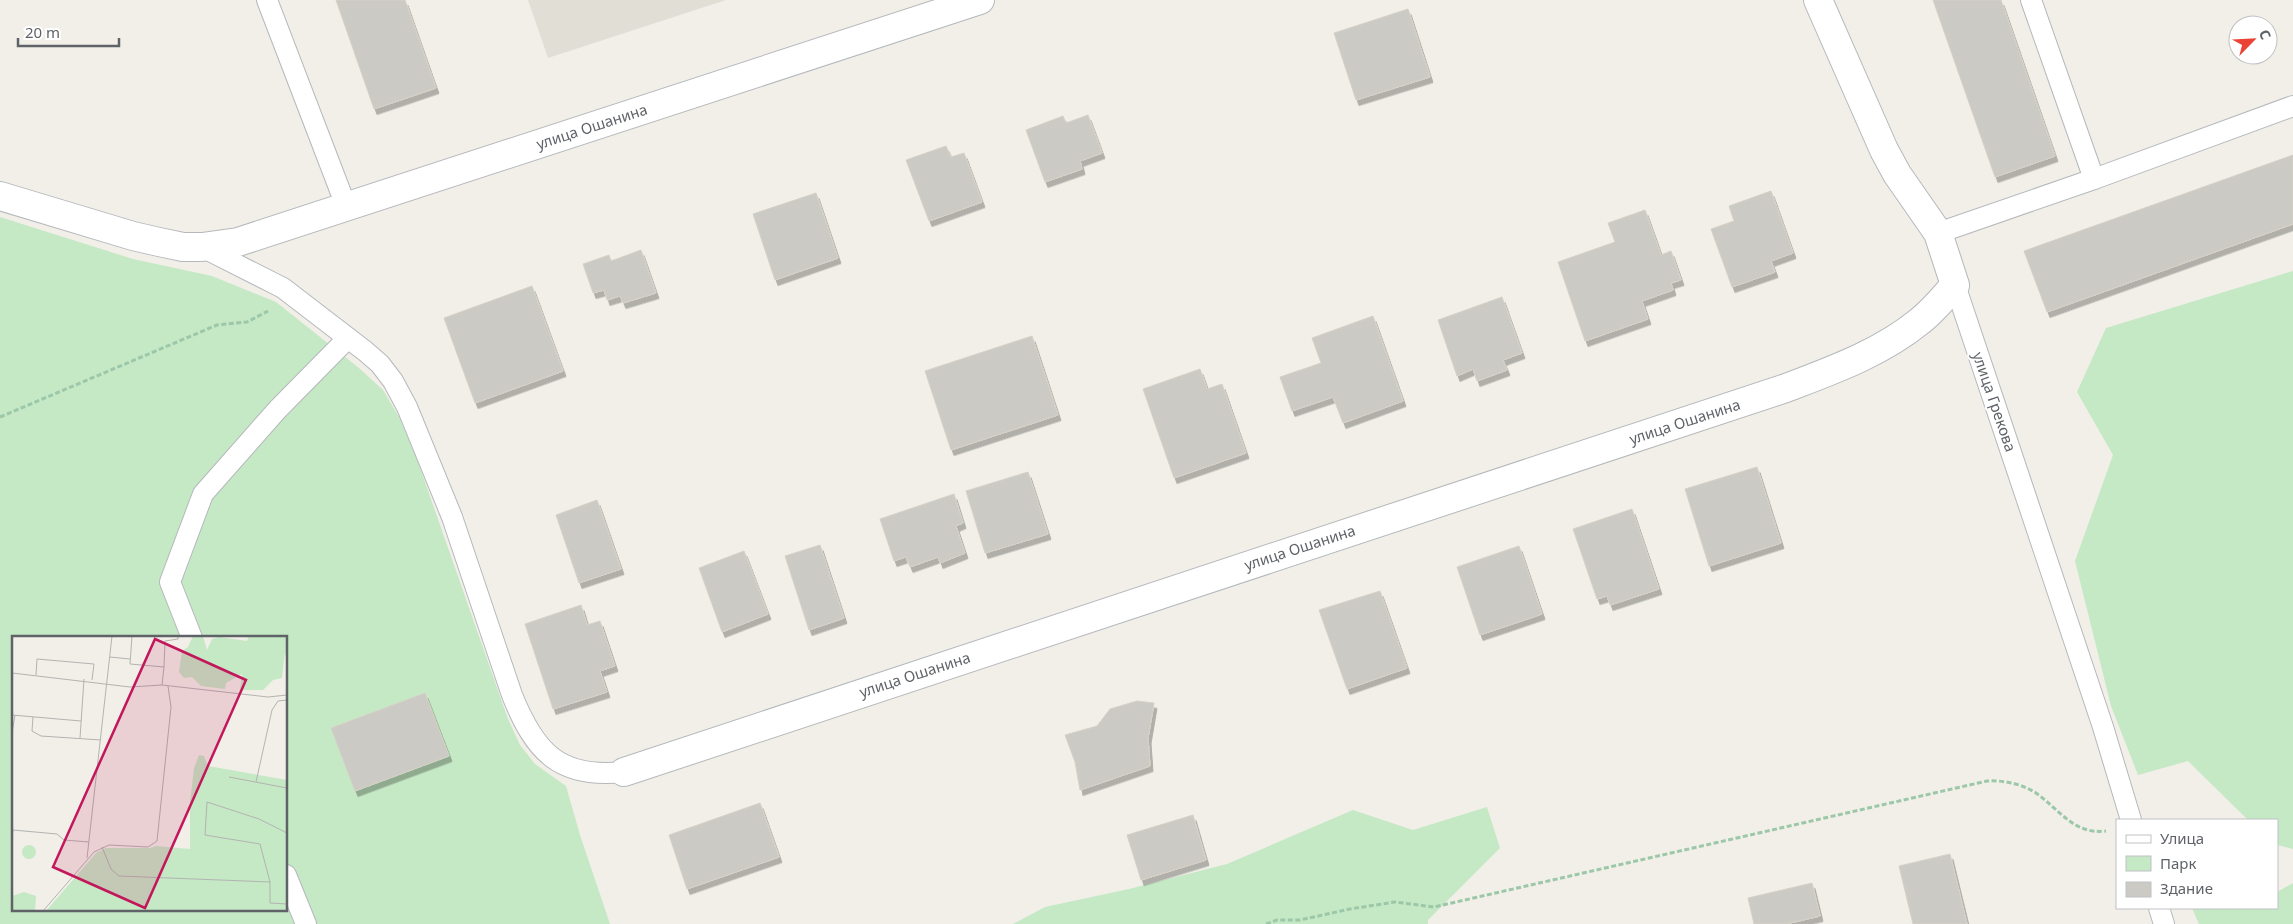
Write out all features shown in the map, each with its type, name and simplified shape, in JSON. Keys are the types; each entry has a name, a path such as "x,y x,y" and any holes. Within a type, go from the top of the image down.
{"street":[{"name":"улица Ошанина","path":"0,196 133,236 183,247 216,246 246,240 980,0"},
{"name":"улица Грекова","path":"1818,0 1896,174 1938,233 1955,285"},
{"name":"улица Ошанина","path":"624,772 1786,388 1832,371 1898,338 1922,320 1955,285"}],"lane":[{"path":"268,0 346,206"},
{"path":"2031,0 2094,178"},
{"path":"1938,233 2293,106"},
{"path":"202,247 283,288 380,364 393,381 407,406 452,517 512,695 522,719 533,738 546,754 574,769 601,774 624,772"},
{"name":"улица Грекова","path":"1955,285 2103,727 2131,819"},
{"path":"191,636 170,582 203,494 278,409 348,338"},
{"path":"288,880 306,924"},
{"path":"2159,909 2164,924"}],"path":[{"path":"0,416 217,325 247,322 266,314 276,302 283,288"},
{"path":"1266,924 1277,920 1300,920 1395,902 1434,907 1987,781 2004,780 2035,793 2081,830 2110,830"}],"shaded area":[{"path":"528,0 726,0 548,58"}],"green space":[{"path":"0,217 133,259 212,276 276,302 359,368 383,390 399,417 419,465 508,719 520,745 535,764 566,786 580,835 610,924 0,924"},
{"path":"2293,271 2293,849 2278,845 2278,819 2247,819 2188,761 2138,775 2111,706 2075,561 2113,455 2077,392 2106,328"},
{"path":"1487,807 1500,848 1428,920 1428,924 1013,924 1045,907 1129,889 1227,864 1353,810 1413,830"},
{"path":"2293,883 2293,924 2199,924 2192,909 2278,909 2278,891"}],"building":[{"path":"336,0 405,0 436,88 374,109"},
{"path":"1933,0 2001,0 2055,156 1995,177"},
{"path":"1408,9 1430,77 1356,100 1334,33"},
{"path":"1088,115 1102,153 1080,161 1082,169 1045,182 1026,130 1063,116 1066,123"},
{"path":"946,146 951,157 964,153 982,202 929,221 906,160"},
{"path":"2293,155 2293,224 2047,312 2024,251"},
{"path":"1771,191 1793,253 1771,261 1775,272 1732,287 1711,229 1734,221 1729,206"},
{"path":"816,193 838,258 775,280 753,214"},
{"path":"1645,210 1661,255 1671,251 1681,280 1671,283 1673,290 1642,301 1648,319 1585,341 1558,262 1615,242 1608,223"},
{"path":"641,250 656,293 623,303 620,296 607,300 604,290 593,293 583,264 609,255 611,261"},
{"path":"532,286 563,371 475,403 444,318"},
{"path":"1502,297 1522,353 1503,360 1507,370 1477,381 1473,369 1457,376 1438,320"},
{"path":"1373,316 1403,401 1343,423 1333,397 1292,411 1280,377 1321,363 1312,338"},
{"path":"1032,336 1058,415 951,450 925,371"},
{"path":"1200,369 1207,389 1222,384 1246,453 1174,478 1143,389"},
{"path":"1757,467 1781,543 1709,566 1685,489"},
{"path":"1028,472 1048,534 985,553 966,491"},
{"path":"954,494 963,523 956,526 965,553 940,563 938,557 910,567 906,557 894,561 880,519"},
{"path":"597,500 621,569 579,583 556,515"},
{"path":"1632,509 1659,589 1610,605 1607,596 1597,599 1573,529"},
{"path":"820,545 844,618 809,630 785,556"},
{"path":"1519,546 1542,614 1480,635 1457,567"},
{"path":"744,551 768,614 722,632 699,568"},
{"path":"1380,591 1407,668 1347,689 1319,610"},
{"path":"581,605 587,625 600,621 615,666 600,671 607,692 553,709 525,624"},
{"path":"425,693 449,756 355,791 331,728"},
{"path":"1137,701 1154,703 1148,738 1150,766 1080,790 1075,762 1065,735 1097,726 1110,709"},
{"path":"760,803 779,857 687,889 669,835"},
{"path":"1193,815 1206,860 1141,880 1127,835"},
{"path":"1950,854 1967,924 1913,924 1899,866"},
{"path":"1812,883 1820,916 1786,924 1754,924 1748,898"}]}
